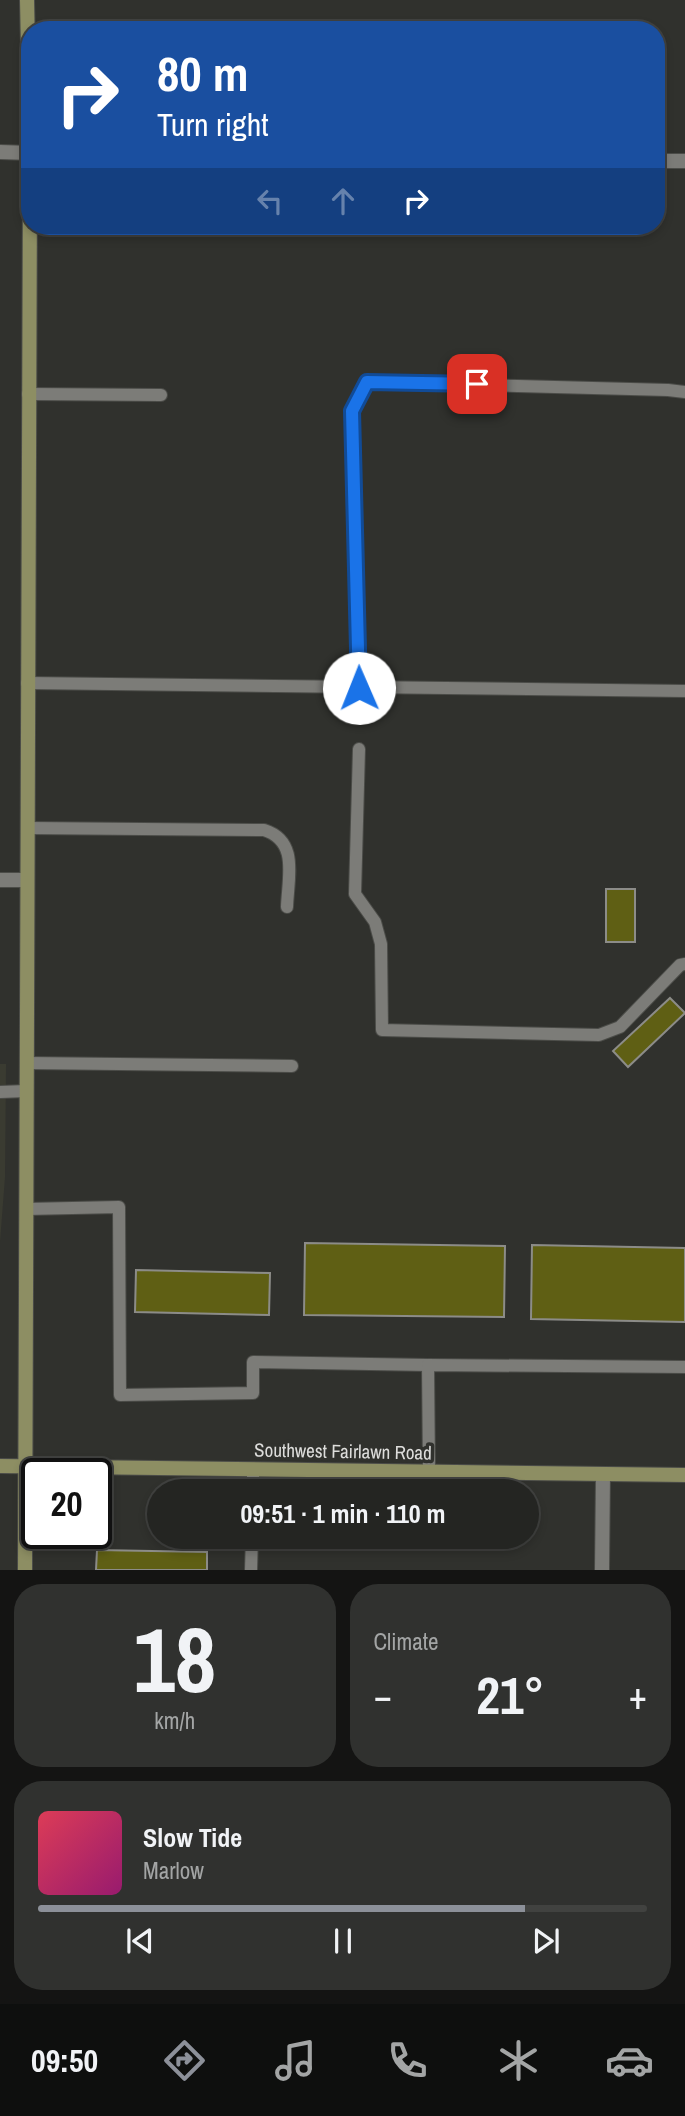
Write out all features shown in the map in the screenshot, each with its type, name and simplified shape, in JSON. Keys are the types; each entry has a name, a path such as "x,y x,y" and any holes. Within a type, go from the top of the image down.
{"main road":[{"path":"27,0 27,21"},
{"path":"26,1458 29,235"},
{"name":"Southwest Fairlawn Road","path":"0,1466 21,1466"},
{"name":"Southwest Fairlawn Road","path":"112,1467 685,1475"},
{"path":"25,1549 25,1570"}],"street":[{"path":"0,152 21,153"},
{"path":"665,161 685,161"},
{"path":"0,880 26,880"},
{"path":"602,1570 603,1474"}],"lane":[{"path":"359,688 352,411 367,382 685,392"},
{"path":"28,394 161,395"},
{"path":"27,682 685,691"},
{"path":"359,749 355,894 375,922 382,944 382,1030 599,1035 620,1027 680,965 685,964"},
{"path":"27,828 264,830 278,835 288,850 287,908"},
{"path":"26,1063 292,1066"},
{"path":"0,1092 26,1091"},
{"path":"26,1209 119,1207 120,1395 253,1393 253,1362 685,1367"},
{"path":"428,1365 429,1471"},
{"path":"253,1469 253,1479"},
{"path":"251,1570 252,1549"}],"shaded area":[{"path":"0,1064 6,1064 5,1177 0,1242"}],"building":[{"path":"606,889 635,889 635,942 606,942"},
{"path":"670,998 685,1013 628,1067 613,1051"},
{"path":"305,1243 505,1246 504,1317 304,1315"},
{"path":"532,1245 685,1248 685,1322 531,1319"},
{"path":"136,1270 270,1273 269,1315 135,1312"},
{"path":"97,1550 207,1552 207,1570 96,1570"}],"route":[{"path":"359,688 352,411 367,382 477,384"}]}
